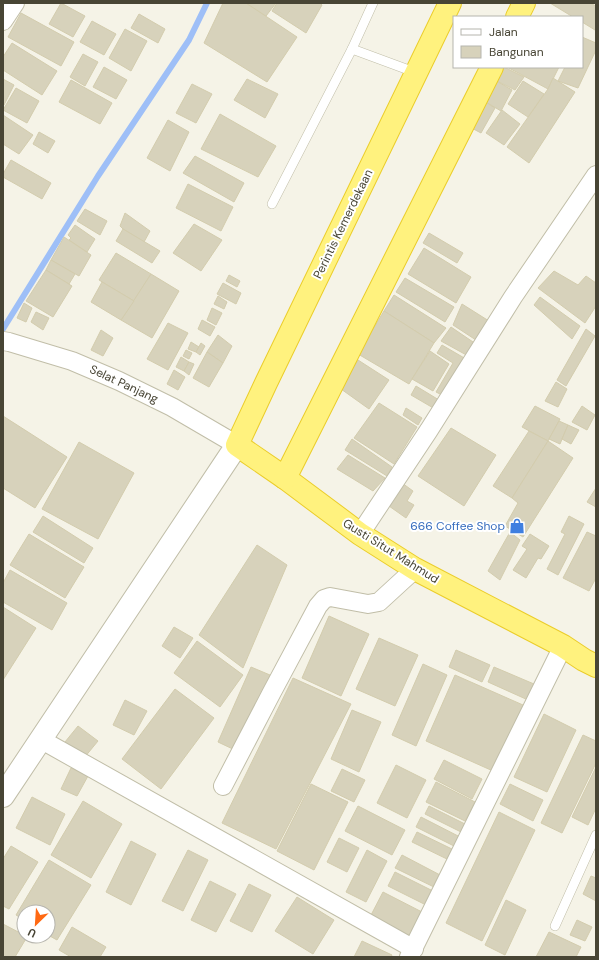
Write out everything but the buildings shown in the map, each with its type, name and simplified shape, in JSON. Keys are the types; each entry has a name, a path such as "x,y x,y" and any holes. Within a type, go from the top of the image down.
{"highway":[{"name":"Perintis Kemerdekaan","path":"237,445 450,3"},
{"path":"518,16 524,3"},
{"path":"285,478 491,68"},
{"name":"Gusti Situt Mahmud","path":"237,445 285,478 360,534 415,569 563,646 596,666"}],"street":[{"path":"3,21 15,3"},
{"path":"360,534 430,430 513,297 590,198 596,175"},
{"name":"Selat Panjang","path":"6,341 72,361 119,381 172,407 237,445"},
{"path":"3,796 237,445"},
{"path":"223,786 318,606 324,599 330,597 368,604 378,602 415,569"},
{"path":"40,740 412,953 563,646"}],"lane":[{"path":"272,204 352,49 373,3"},
{"path":"352,49 417,73"},
{"path":"554,926 596,835"}],"waterway":[{"path":"3,329 98,176 189,40 207,3"}],"place":[{"name":"666 Coffee Shop","path":"517,526"}]}
